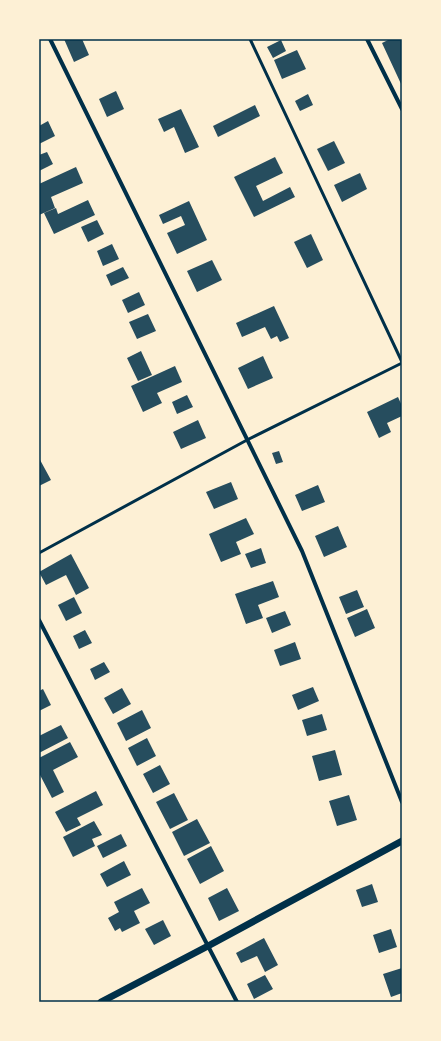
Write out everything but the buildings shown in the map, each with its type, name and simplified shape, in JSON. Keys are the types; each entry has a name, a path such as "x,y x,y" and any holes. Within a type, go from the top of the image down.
{"street":[{"path":"50,39 302,551 402,802"},
{"path":"368,39 402,109"},
{"path":"39,620 237,1002"},
{"path":"102,1002 402,841"}],"lane":[{"path":"39,554 247,440 402,363 250,39"}]}
